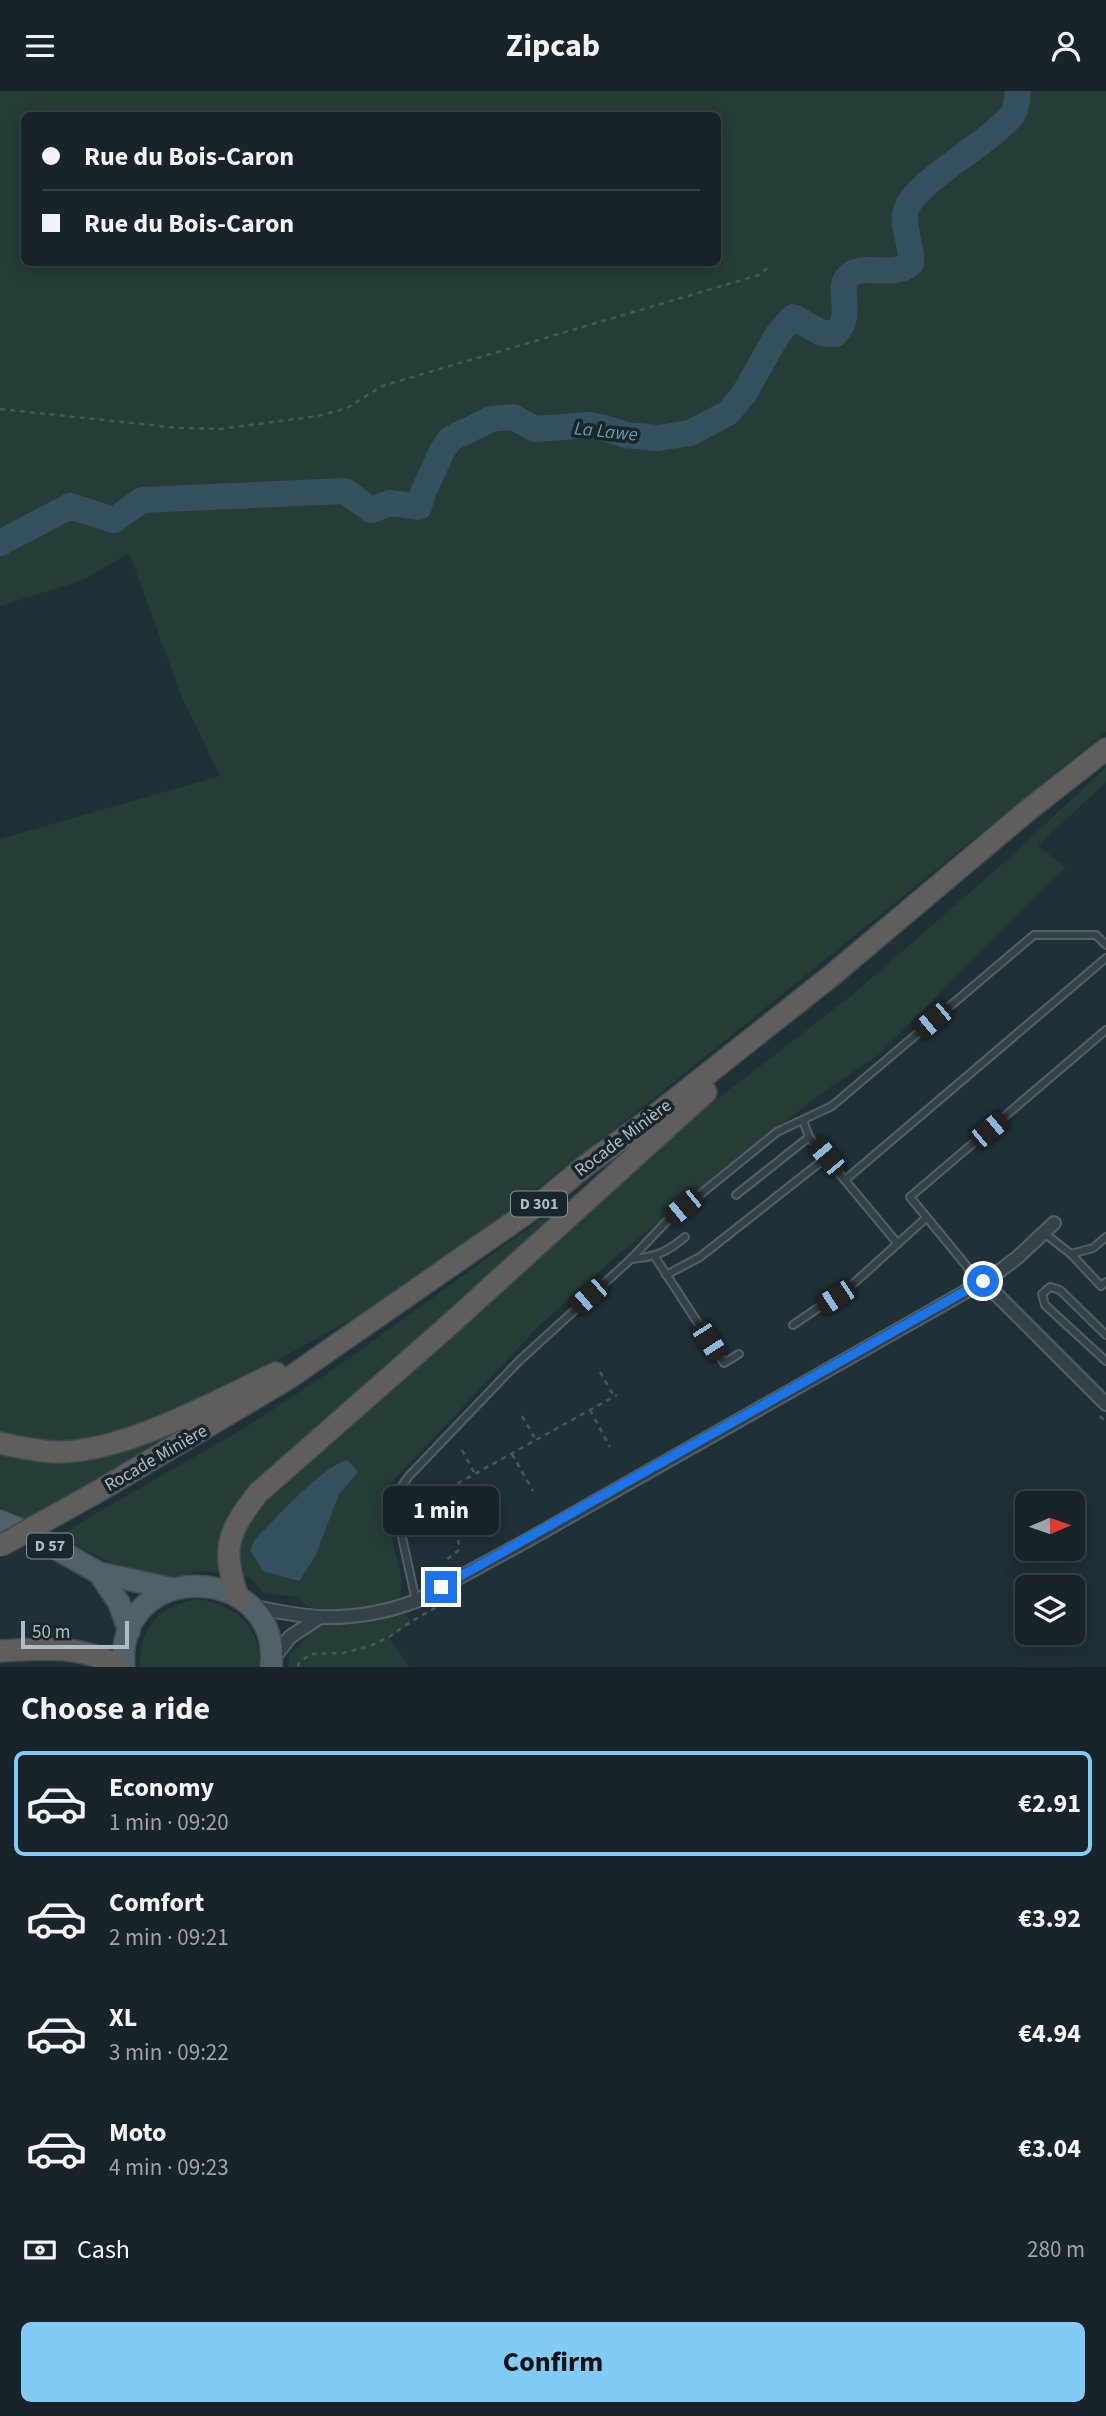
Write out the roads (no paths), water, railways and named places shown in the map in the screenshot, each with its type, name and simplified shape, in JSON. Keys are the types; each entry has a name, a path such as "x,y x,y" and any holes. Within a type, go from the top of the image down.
{"highway":[{"name":"Rocade Minière","path":"0,1546 233,1413 347,1339 538,1205 831,976 1027,811 1106,749"},
{"path":"244,1602 229,1573 228,1553 232,1532 239,1517 258,1493 744,1059 831,976"},
{"path":"0,1443 26,1449 59,1451 101,1446 122,1440 163,1425 347,1339"},
{"path":"0,1651 50,1649 94,1654 118,1667"}],"main road":[{"name":"D 57","path":"0,1521 27,1532 99,1573 173,1589"},
{"name":"D 57","path":"99,1573 119,1603 126,1618 128,1632"},
{"path":"124,1667 124,1645 141,1610 161,1594 186,1586 213,1586 244,1602 258,1616 268,1637 271,1664"}],"street":[{"path":"244,1602 320,1616 377,1612 399,1608 416,1601 981,1282 1006,1266 1049,1228"},
{"path":"981,1282 1103,1397"},
{"path":"271,1664 290,1637 320,1616"}],"lane":[{"path":"416,1601 396,1515 399,1490 409,1476 520,1360 631,1259 665,1223 778,1132 832,1106 1034,935 1096,935 1106,945"},
{"path":"845,1180 1106,958"},
{"path":"981,1282 910,1197 1106,1030"},
{"path":"803,1120 809,1137 898,1244"},
{"path":"736,1195 809,1137"},
{"path":"666,1275 700,1257 827,1157"},
{"path":"793,1325 845,1290 926,1218"},
{"path":"1049,1228 1101,1286 1106,1282"},
{"path":"631,1259 654,1257 674,1247 685,1237"},
{"path":"1071,1254 1093,1248 1106,1237"},
{"path":"654,1257 723,1363 739,1354"},
{"path":"1106,1335 1060,1290 1050,1287 1042,1294 1045,1305 1106,1361"}],"water":[{"path":"347,1460 358,1472 339,1494 315,1557 299,1581 263,1571 250,1550 255,1539 312,1483"}],"waterway":[{"name":"La Lawe","path":"0,543 70,506 114,520 142,500 345,491 371,510 390,503 419,507 442,451 450,439 491,419 513,417 535,429 589,425 626,435 658,438 690,433 728,413 744,394 778,334 793,317 822,333 835,334 844,319 844,288 848,277 861,270 895,270 911,263 905,217 911,201 920,190 990,136 1013,114 1018,91"}]}
